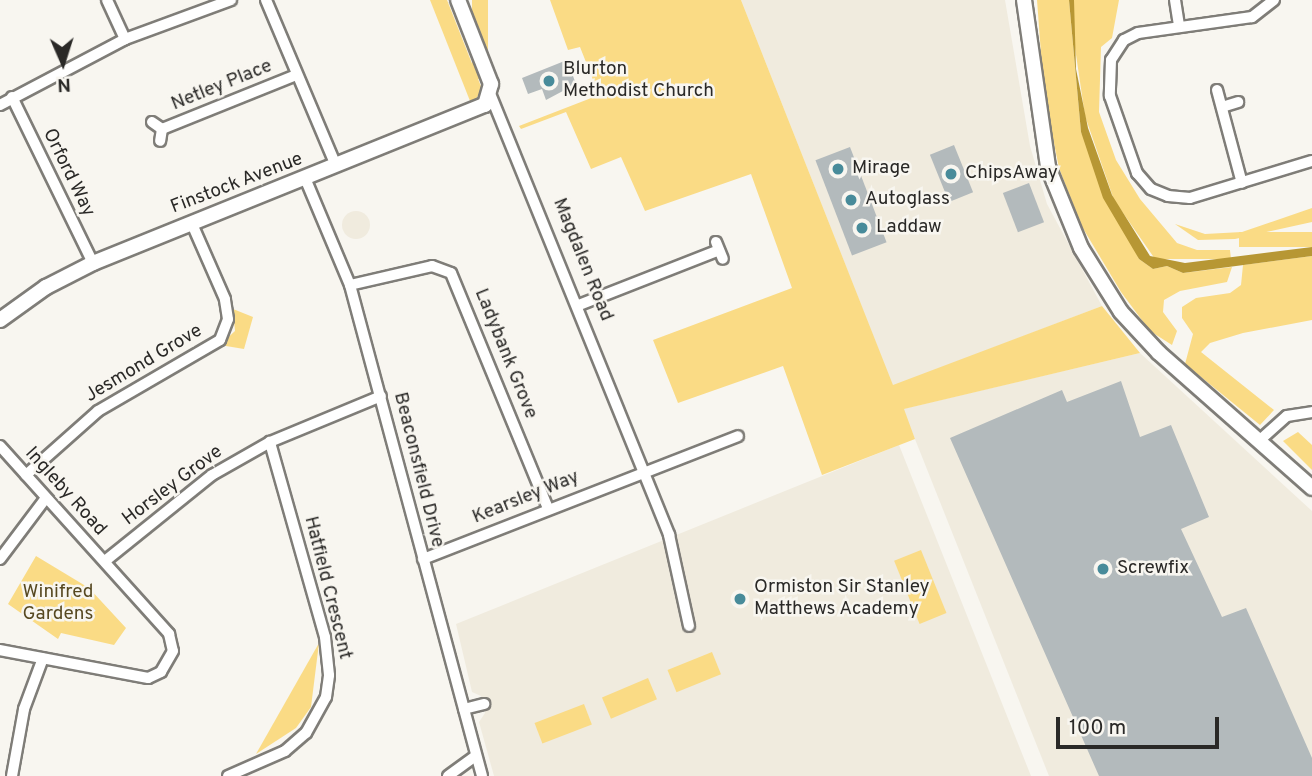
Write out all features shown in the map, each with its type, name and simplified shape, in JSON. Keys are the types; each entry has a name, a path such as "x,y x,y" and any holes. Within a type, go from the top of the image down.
{"street":[{"path":"107,0 125,39"},
{"path":"0,105 125,39 231,0"},
{"path":"266,0 294,76 336,166"},
{"name":"Magdalen Road","path":"458,0 491,96 579,305 642,470 670,535 689,626"},
{"path":"1024,0 1048,167 1075,237 1142,335 1312,488"},
{"path":"1175,0 1179,26"},
{"path":"1274,0 1252,17 1138,33 1124,40 1111,60 1110,96 1136,173 1151,189 1177,197 1242,183 1312,161"},
{"name":"Netley Place","path":"152,122 161,135 294,76"},
{"path":"1217,90 1242,183"},
{"name":"Finstock Avenue","path":"0,320 46,287 93,263 473,113 491,96"},
{"name":"Orford Way","path":"12,97 93,263"},
{"path":"1222,107 1238,102"},
{"name":"Beaconsfield Drive","path":"305,178 350,285 482,776"},
{"name":"Jesmond Grove","path":"26,475 98,411 220,340 228,319 225,299 192,224"},
{"path":"579,305 719,250"},
{"name":"Ladybank Grove","path":"350,285 432,266 451,273 548,509"},
{"name":"Horsley Grove","path":"105,561 212,474 270,442 381,396"},
{"path":"1260,440 1287,416 1312,412"},
{"name":"Kearsley Way","path":"423,559 642,470 740,439 734,424"},
{"name":"Hatfield Crescent","path":"228,776 285,751 306,733 326,697 329,675 324,637 270,442"},
{"name":"Ingleby Road","path":"0,446 169,634 171,659 148,678 43,658"},
{"path":"0,559 46,498"},
{"path":"0,650 43,658 24,709 12,776"},
{"path":"464,709 484,704"},
{"path":"448,776 476,756"}],"shaded area":[{"path":"741,0 1005,0 1030,146 1047,204 1102,306 893,386"},
{"path":"1069,0 1074,0 1076,69 1088,128 1112,195 1150,256 1185,263 1312,247 1312,256 1183,273 1167,266 1153,269 1139,259 1103,198 1081,132"},
{"path":"356,211 366,215 370,225 366,235 356,239 346,235 342,225 346,215"},
{"name":"Screwfix","path":"1140,353 1312,511 1312,776 1049,776 903,409"},
{"name":"Ormiston Sir Stanley Matthews Academy","path":"899,445 1031,776 494,776 479,722 485,713 481,696 472,692 456,624"}],"green space":[{"path":"430,0 447,0 482,89 472,106"},
{"path":"472,0 488,0 488,79 472,79"},
{"path":"550,0 741,0 893,385 1102,306 1140,353 904,409 915,439 822,475 783,366 678,403 653,340 792,288 751,174 645,211 621,157 591,169 566,112 521,129 519,126 599,95 580,47 568,50"},
{"path":"1037,0 1069,0 1081,132 1139,259 1153,269 1167,266 1183,273 1232,267 1227,282 1180,291 1164,300 1163,312 1177,331 1172,345 1150,331 1121,292 1081,225 1059,168 1044,94"},
{"path":"1074,0 1119,0 1112,38 1101,47 1099,112 1116,160 1140,199 1177,243 1197,250 1230,250 1231,259 1155,259 1114,200 1085,116 1074,41"},
{"path":"1312,208 1312,222 1235,239 1198,240 1175,224 1205,234 1242,232"},
{"path":"1239,232 1312,232 1312,247 1239,247"},
{"path":"1312,256 1312,320 1243,333 1210,343 1201,352 1274,410 1260,425 1185,364 1193,334 1182,318 1182,307 1196,298 1230,293 1241,285 1243,265"},
{"path":"233,309 253,317 244,349 220,345 235,331"},
{"path":"1298,432 1312,445 1312,470 1283,441"},
{"path":"921,550 946,613 920,624 894,561"},
{"name":"Winifred Gardens","path":"36,556 89,588 126,628 114,645 61,633 58,639 8,604"},
{"path":"319,643 311,707 296,728 256,754"},
{"path":"712,652 721,674 676,692 667,670"},
{"path":"648,678 657,699 611,719 602,698"},
{"path":"584,704 592,725 542,744 535,723"}],"building":[{"name":"Blurton Methodist Church","path":"567,60 576,84 546,100 542,89 528,94 522,78"},
{"name":"ChipsAway","path":"954,145 973,192 949,202 930,155"},
{"path":"850,147 887,242 852,255 815,160"},
{"path":"1029,183 1044,222 1018,232 1003,193"},
{"name":"Screwfix","path":"1121,381 1140,437 1171,425 1209,517 1181,529 1222,617 1246,608 1312,758 1312,776 1099,776 950,438 1062,390 1067,402"}],"place":[{"name":"Blurton Methodist Church","path":"549,81"},
{"name":"Mirage","path":"838,169"},
{"name":"ChipsAway","path":"951,174"},
{"name":"Autoglass","path":"851,200"},
{"name":"Laddaw","path":"862,228"},
{"name":"Screwfix","path":"1103,569"},
{"name":"Ormiston Sir Stanley Matthews Academy","path":"740,599"}]}
